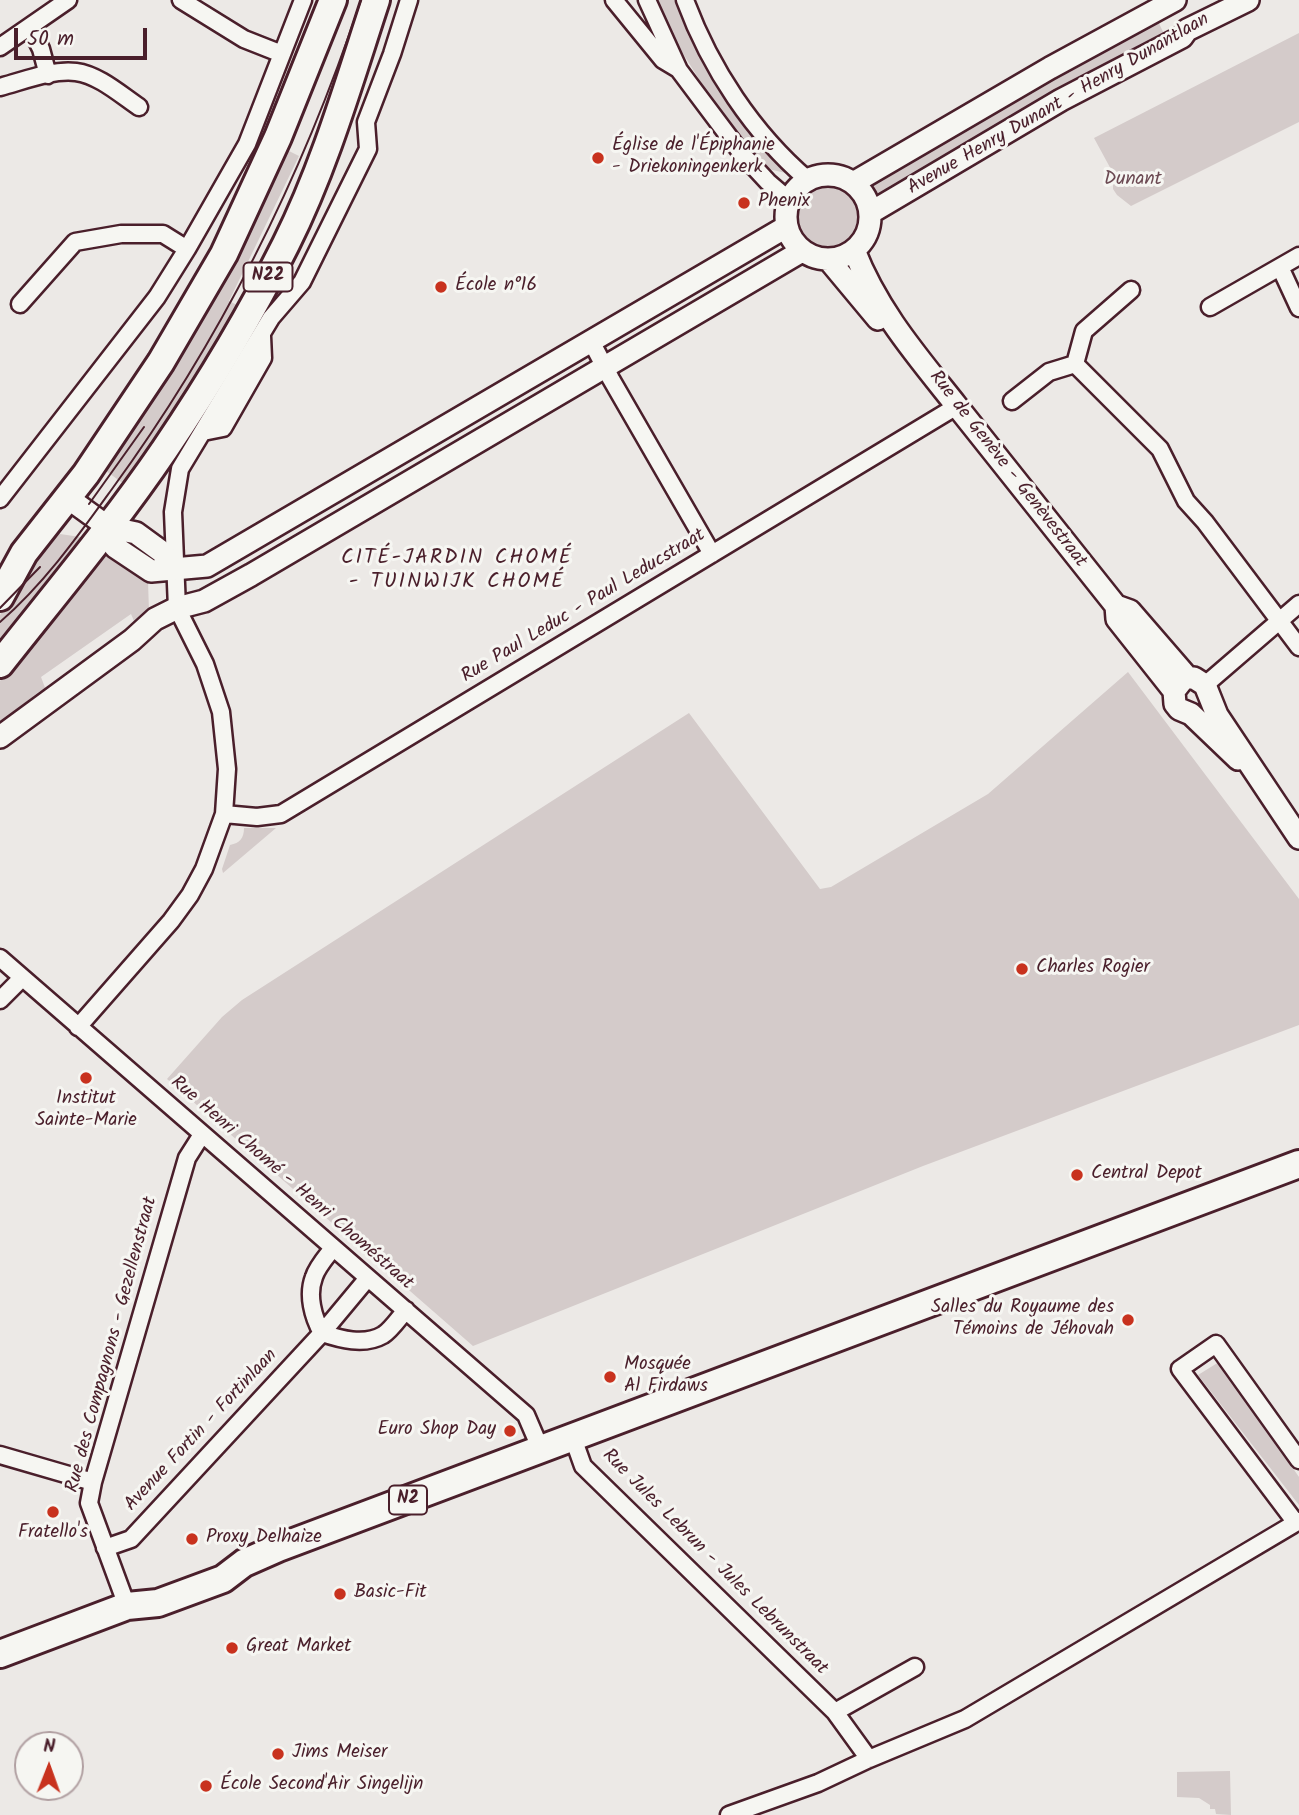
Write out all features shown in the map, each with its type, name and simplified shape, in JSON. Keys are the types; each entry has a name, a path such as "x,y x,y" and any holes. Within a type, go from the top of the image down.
{"main road":[{"name":"N22","path":"0,597 24,553 68,498 161,362 224,254 278,137 332,0"},
{"name":"N22","path":"0,664 108,527 164,450 287,243 328,146 376,0"},
{"name":"N22","path":"0,572 24,553"},
{"name":"N2","path":"0,1654 127,1606 152,1588 216,1567 244,1563 1299,1164"}],"street":[{"path":"0,47 68,0"},
{"path":"181,0 244,40 282,54"},
{"path":"0,499 157,297 187,249 247,144 303,0"},
{"path":"78,1027 171,921 190,895 204,869 224,814 227,769 226,737 221,712 205,664 177,608 173,503 180,469 271,318 302,282 368,149 366,122 409,0"},
{"path":"614,0 663,60 679,70"},
{"path":"647,0 679,70 741,154 768,183 789,200"},
{"path":"685,0 704,43 728,86 783,159 808,180"},
{"name":"Avenue Henry Dunant - Henry Dunantlaan","path":"853,183 1050,68 1175,0"},
{"name":"Avenue Henry Dunant - Henry Dunantlaan","path":"870,212 1061,100 1182,37 1187,30 1248,0"},
{"path":"30,27 41,49 48,75"},
{"path":"0,87 48,75 76,72 99,81 139,107"},
{"path":"816,176 843,177 853,183 865,196 870,212 866,236 855,250 844,257 828,259 802,251 792,240 786,226 789,200 799,187 816,176"},
{"path":"175,569 206,566 221,558 786,226"},
{"path":"20,304 75,242 121,234 163,234 187,249"},
{"name":"Rue de Genève - Genèvestraat","path":"855,250 863,273 898,333 1116,606 1117,619 1194,688 1217,715 1299,838"},
{"path":"0,737 132,640 155,619 177,608 204,601 802,251"},
{"path":"1210,307 1299,256"},
{"name":"Rue de Genève - Genèvestraat","path":"828,259 878,319 898,333"},
{"path":"1280,267 1299,307"},
{"path":"1075,364 1084,331 1131,290"},
{"path":"591,341 712,554"},
{"path":"1012,401 1049,372 1075,364"},
{"path":"1075,364 1160,449 1186,501 1205,522 1299,647"},
{"name":"Rue Paul Leduc - Paul Leducstraat","path":"224,814 257,817 281,814 957,406"},
{"path":"68,498 108,527 136,533 162,552 175,569"},
{"path":"1194,688 1299,604"},
{"name":"Rue de Genève - Genèvestraat","path":"1194,688 1203,709 1191,714 1258,777"},
{"name":"Rue Henri Chomé - Henri Choméstraat","path":"0,958 201,1136 526,1415 541,1450"},
{"path":"0,1000 22,978"},
{"name":"Rue des Compagnons - Gezellenstraat","path":"127,1606 89,1503 187,1158 201,1136"},
{"path":"333,1248 314,1276 311,1297 315,1319 322,1332 341,1339 362,1341 383,1335 406,1310"},
{"name":"Avenue Fortin - Fortinlaan","path":"105,1548 131,1539 368,1279"},
{"path":"729,1815 818,1783 965,1719 1297,1522 1180,1370 1216,1344 1299,1460"},
{"name":"Rue Jules Lebrun - Jules Lebrunstraat","path":"573,1438 583,1466 835,1712 869,1759"},
{"path":"0,1455 93,1482"},
{"path":"835,1712 915,1667"}],"green space":[{"path":"657,0 674,0 691,37 731,107 790,174 764,168 722,116 677,44"},
{"path":"1156,17 1165,36 879,196 868,179"},
{"name":"Dunant","path":"1299,33 1299,122 1131,206 1117,195 1113,189 1113,173 1094,138"},
{"path":"283,148 299,156 229,301 241,307 128,487 102,468"},
{"path":"829,185 842,187 857,200 862,218 860,231 847,246 829,251 816,249 801,236 796,218 798,205 811,190"},
{"path":"60,534 87,538 0,645 0,615 29,562 50,538"},
{"path":"106,552 148,581 149,612 137,628 131,614 41,677 47,693 43,695 40,691 0,722 0,681"},
{"path":"1128,672 1299,899 1299,1025 923,1166 473,1346 167,1079 222,1017 242,1000 689,713 820,889 831,887 988,794"},
{"path":"244,828 276,828 223,873 230,845 241,840"},
{"path":"1219,1362 1299,1477 1299,1505 1198,1375"},
{"path":"1230,1771 1231,1815 1216,1814 1215,1809 1210,1809 1210,1805 1199,1798 1177,1797 1177,1772"}],"tram line":[{"path":"0,622 46,576 73,542 152,432 189,374 256,254 285,192 313,129 361,0"},
{"path":"89,504 144,427"},
{"path":"0,608 40,567"}],"place":[{"name":"Église de l'Épiphanie - Driekoningenkerk","path":"598,158"},
{"name":"Phenix","path":"744,203"},
{"name":"École n°16","path":"441,287"},
{"name":"Charles Rogier","path":"1022,969"},
{"name":"Institut Sainte-Marie","path":"86,1078"},
{"name":"Central Depot","path":"1077,1175"},
{"name":"Salles du Royaume des Témoins de Jéhovah","path":"1128,1320"},
{"name":"Mosquée Al Firdaws","path":"610,1377"},
{"name":"Euro Shop Day","path":"510,1431"},
{"name":"Fratello's","path":"53,1512"},
{"name":"Proxy Delhaize","path":"192,1539"},
{"name":"Basic-Fit","path":"340,1594"},
{"name":"Great Market","path":"232,1648"},
{"name":"Jims Meiser","path":"278,1754"},
{"name":"École Second'Air Singelijn","path":"206,1786"}],"district":[{"name":"CITÉ-JARDIN CHOMÉ - TUINWIJK CHOMÉ","path":"457,571"}]}
